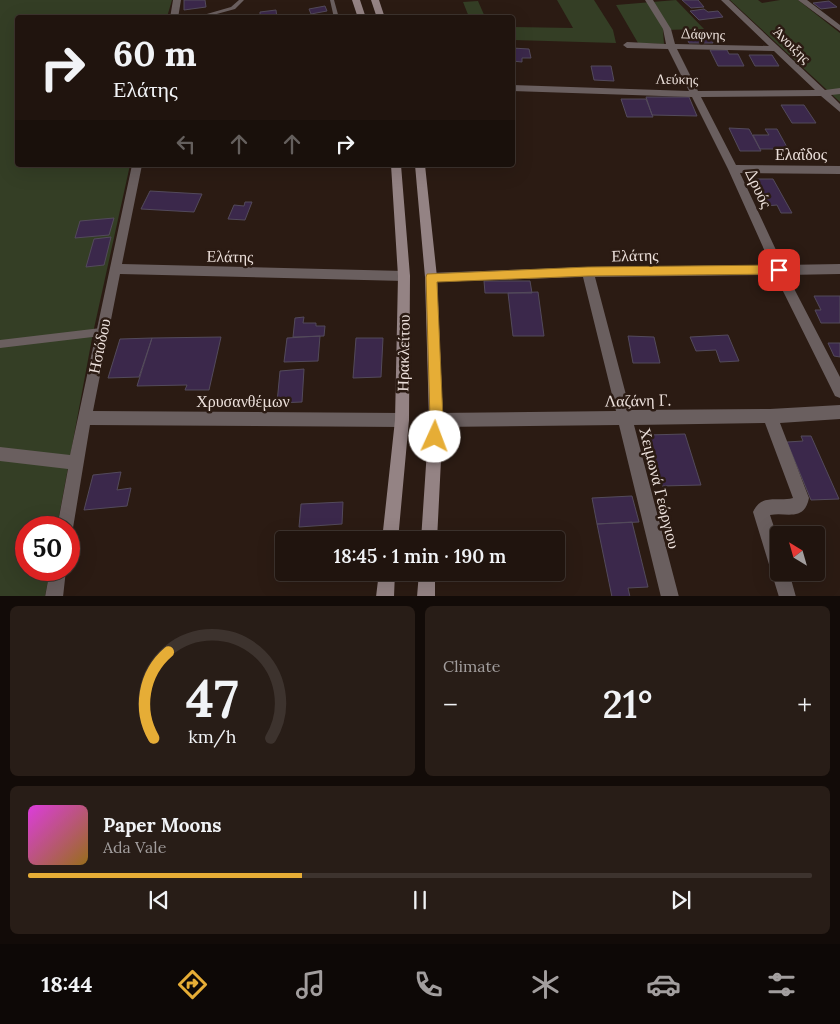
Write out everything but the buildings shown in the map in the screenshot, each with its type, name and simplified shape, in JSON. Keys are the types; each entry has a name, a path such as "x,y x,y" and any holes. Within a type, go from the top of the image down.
{"main road":[{"path":"356,0 361,15"},
{"path":"374,0 380,15"},
{"name":"Ηρακλείτου","path":"391,531 402,420 404,276 396,167"},
{"name":"Ηρακλείτου","path":"420,167 431,277 436,420 430,531"},
{"path":"385,596 386,581"},
{"path":"426,596 427,581"}],"street":[{"path":"174,15 177,0"},
{"name":"Δρυός","path":"649,0 667,29 671,46 733,169 779,270 840,391"},
{"name":"Άνοιξης","path":"725,0 840,110"},
{"path":"802,0 840,29"},
{"name":"Δάφνης","path":"627,45 777,49"},
{"name":"Λεύκης","path":"515,88 696,94 823,93 840,91"},
{"name":"Ησιόδου","path":"68,516 84,418 137,167"},
{"name":"Ελαΐδος","path":"733,169 840,170"},
{"name":"Ελάτης","path":"431,277 588,272 840,269"},
{"name":"Ελάτης","path":"115,270 404,276"},
{"name":"Χειμωνά Γεώργιου","path":"588,272 670,596"},
{"name":"Λαζάνη Γ.","path":"436,420 770,416 840,412"},
{"path":"770,416 801,498 800,503 795,507 768,506 761,512 770,540"},
{"name":"Χρυσανθέμων","path":"84,418 402,420"},
{"path":"0,454 24,454 41,459 77,462"},
{"path":"54,596 56,581"},
{"path":"783,581 788,596"}],"lane":[{"path":"206,15 233,8 242,0"},
{"path":"332,0 336,15"},
{"path":"0,344 101,332"}],"green space":[{"path":"0,0 172,0 168,15 15,15 15,167 130,167 93,333 59,516 15,516 15,581 48,581 45,596 0,596"},
{"path":"557,0 594,0 613,30 616,43 515,40 515,27 573,28"},
{"path":"676,0 704,29 663,30 664,44 638,43 616,5"},
{"path":"730,0 758,0 762,3 798,0 840,33 840,102"},
{"path":"478,1 484,15 468,15 463,2"}],"route":[{"path":"435,437 431,277 588,272 779,270"}]}
